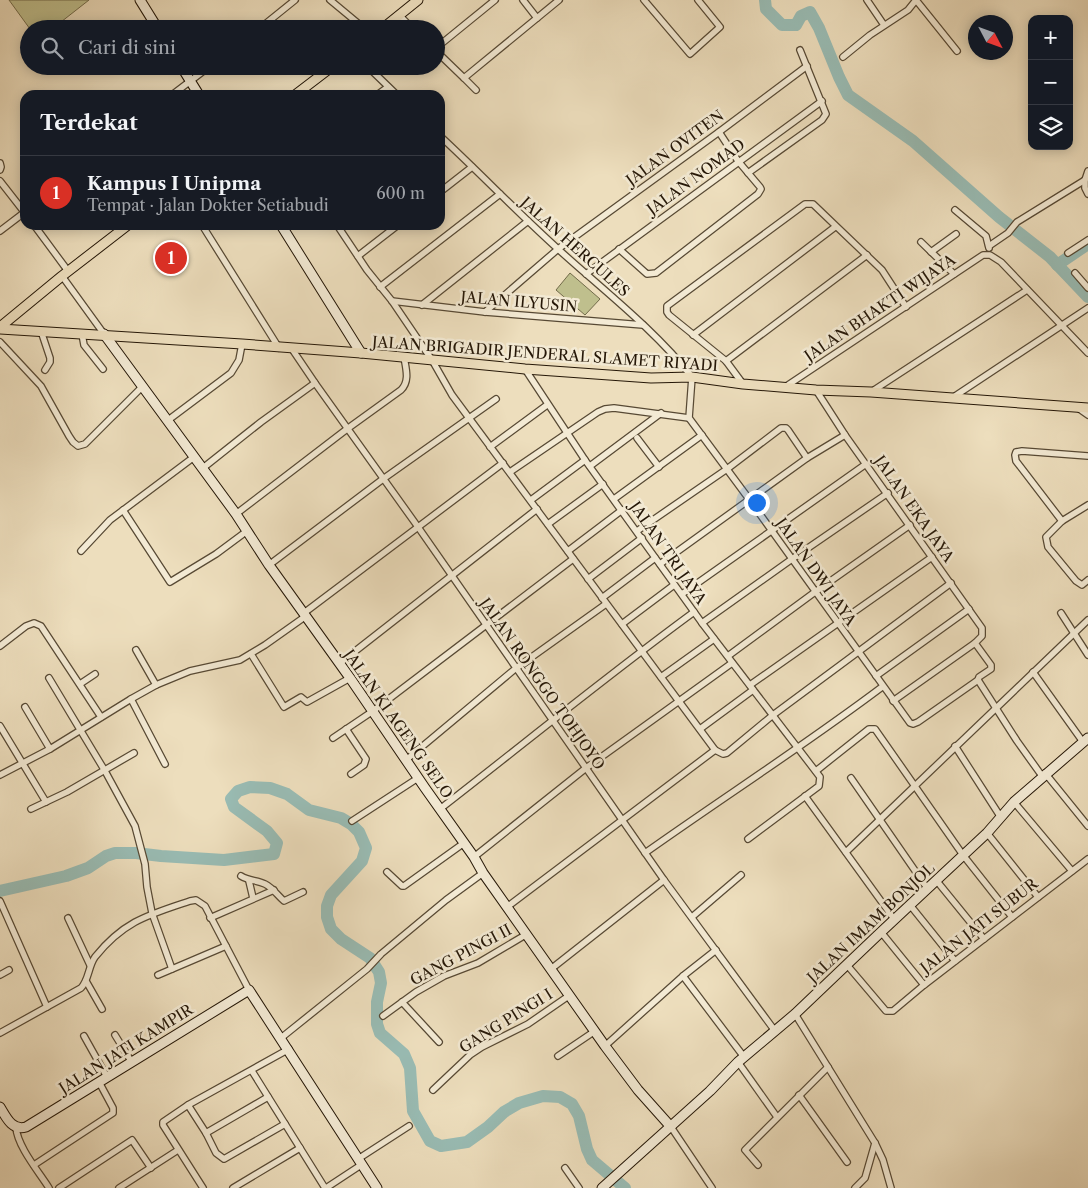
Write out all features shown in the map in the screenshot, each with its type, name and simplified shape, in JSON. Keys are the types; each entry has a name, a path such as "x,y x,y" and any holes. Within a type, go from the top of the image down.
{"main road":[{"path":"393,20 418,0"},
{"path":"302,90 321,75"},
{"path":"0,328 122,230"},
{"name":"JALAN BRIGADIR JENDERAL SLAMET RIYADI","path":"0,328 361,353 525,369 651,378 692,377 743,384 816,390 872,392 1088,408"}],"street":[{"path":"140,0 152,20"},
{"path":"270,20 294,0"},
{"path":"330,0 354,20"},
{"path":"445,42 495,0"},
{"path":"522,0 537,18"},
{"path":"464,78 559,0"},
{"path":"644,0 690,54 720,26 698,0"},
{"path":"867,0 884,25"},
{"path":"843,57 884,25 908,10 916,0 957,51"},
{"path":"399,15 404,20"},
{"path":"748,173 822,120 826,114 800,50"},
{"path":"445,59 476,90"},
{"name":"JALAN OVITEN","path":"485,312 558,249 807,66"},
{"path":"186,75 196,90"},
{"path":"178,90 198,75"},
{"path":"376,75 391,90"},
{"path":"384,90 388,87"},
{"name":"JALAN NOMAD","path":"586,274 822,101"},
{"path":"619,249 647,274 656,273 758,194 760,187 738,161 719,132"},
{"name":"JALAN HERCULES","path":"445,143 558,249 643,325 680,362 692,377"},
{"path":"0,163 0,170"},
{"path":"445,188 472,167"},
{"path":"1088,171 1084,180 1088,194"},
{"path":"989,246 1008,233 1017,222 1084,180"},
{"path":"0,181 20,207"},
{"path":"380,287 500,194"},
{"path":"743,384 726,362 667,312 667,306 805,204 812,204 882,270 906,307"},
{"path":"954,210 986,236 990,255 1000,262 1088,353"},
{"path":"0,230 20,216"},
{"path":"422,305 528,221"},
{"path":"693,335 836,227"},
{"path":"37,230 104,334"},
{"path":"205,230 279,348"},
{"path":"284,230 361,353"},
{"path":"341,230 432,360 452,395 715,750 723,754 727,753 773,715 951,583"},
{"path":"358,256 392,230"},
{"path":"931,252 956,234"},
{"path":"1068,253 1088,240"},
{"path":"921,242 954,274"},
{"name":"JALAN BHAKTI WIJAYA","path":"785,387 978,257 990,255"},
{"path":"726,362 867,256"},
{"path":"1075,273 1088,288"},
{"path":"872,392 1027,290"},
{"name":"JALAN ILYUSIN","path":"392,301 485,312 643,325"},
{"path":"951,399 1088,308"},
{"path":"627,311 632,324"},
{"path":"41,331 50,358 50,362 44,370"},
{"path":"82,334 84,345 102,369"},
{"name":"JALAN KI AGENG SELO","path":"104,334 236,514 269,565 340,663 474,857 483,873 605,1046 638,1090 671,1127"},
{"path":"0,342 41,386 69,436 78,446 85,444 142,387"},
{"path":"167,421 231,373 239,360 242,344"},
{"name":"JALAN RONGGO TOHJOYO","path":"292,348 314,383 418,527 515,669 664,880 775,1032"},
{"path":"236,514 404,387 407,378 404,357"},
{"name":"JALAN TRI JAYA","path":"525,369 566,433 674,585 816,771"},
{"path":"510,472 602,410 609,408 689,418 692,377"},
{"path":"203,468 314,383"},
{"name":"JALAN EKA JAYA","path":"816,390 845,435 980,625 983,632 982,636 975,643"},
{"path":"269,565 469,416 496,399"},
{"path":"490,447 547,405"},
{"path":"1078,408 1088,415"},
{"path":"590,466 661,413"},
{"name":"JALAN DWI JAYA","path":"689,418 750,499 906,719 912,724 918,722 978,680"},
{"path":"637,532 727,469 781,428 788,430 807,458"},
{"path":"614,499 702,435"},
{"path":"660,564 807,458 845,435"},
{"path":"637,438 658,467"},
{"path":"1062,521 1016,461 1015,454 1022,451 1088,456"},
{"path":"81,551 110,520 194,457"},
{"path":"531,500 585,460"},
{"path":"0,775 50,749 156,685 190,671 231,663 251,654 503,463"},
{"path":"682,594 866,464"},
{"path":"548,524 603,484"},
{"path":"702,623 888,493"},
{"path":"1088,505 1062,521 1046,536 1047,544 1078,583 1082,585 1088,580"},
{"path":"340,663 450,575 537,509"},
{"path":"123,510 170,582 216,554 247,531"},
{"path":"568,551 622,510"},
{"path":"728,656 910,525"},
{"path":"588,578 642,538"},
{"path":"700,729 838,622 932,557"},
{"path":"602,598 655,558"},
{"path":"334,738 373,711 573,559"},
{"path":"622,624 674,585"},
{"path":"406,760 515,669 606,604"},
{"path":"876,676 969,609"},
{"path":"440,809 641,651 694,612"},
{"path":"1061,613 1088,655"},
{"path":"846,852 1088,620"},
{"path":"0,646 26,626 34,623 38,624 101,717"},
{"path":"661,677 714,639"},
{"path":"893,701 975,643 991,666 979,676 978,680 1044,775 1088,826"},
{"path":"136,650 156,685"},
{"path":"251,654 284,707 301,697 307,702 310,701 350,678"},
{"path":"474,857 586,768 732,663"},
{"path":"1033,672 1086,740"},
{"path":"80,684 95,674"},
{"path":"49,678 105,770 136,826 142,847 152,914 172,969"},
{"path":"645,853 797,747 824,731 882,686"},
{"path":"130,699 165,764"},
{"path":"25,707 50,749"},
{"path":"0,726 46,802"},
{"path":"748,839 820,784 820,778 816,771 869,729 874,728 963,855 1012,917"},
{"path":"346,729 366,759 364,765 351,774"},
{"name":"JALAN IMAM BONJOL","path":"604,1187 671,1127 741,1060 795,1014 987,833 1014,802 1086,740"},
{"path":"955,746 1000,816"},
{"path":"507,906 715,750"},
{"path":"31,810 134,753"},
{"path":"352,821 418,778"},
{"path":"851,778 927,888"},
{"path":"805,796 894,919"},
{"path":"1014,802 1072,871"},
{"path":"987,833 1038,897"},
{"path":"387,872 404,886 464,843"},
{"name":"JALAN JATI SUBUR","path":"847,965 886,1011 893,1011 984,938 1088,859"},
{"path":"281,1038 367,969 381,954 446,900 483,873"},
{"path":"692,918 741,875"},
{"path":"241,876 249,881 261,882 274,890 284,901 302,892"},
{"path":"551,969 664,880"},
{"path":"936,880 984,938"},
{"path":"249,881 253,898"},
{"path":"210,918 274,890"},
{"path":"0,1033 76,991 86,981 90,965 118,932 137,919 196,900 206,906 210,918 249,990 289,1049 377,1188"},
{"path":"0,901 47,1007"},
{"path":"910,905 955,961"},
{"path":"68,918 90,965"},
{"path":"881,932 924,985"},
{"name":"GANG PINGI II","path":"383,1016 444,976 485,960 527,934"},
{"path":"158,976 226,946"},
{"path":"605,1046 683,976 716,950"},
{"path":"0,975 9,970"},
{"path":"683,976 741,1060 777,1117"},
{"path":"86,981 102,1009"},
{"name":"JALAN JATI KAMPIR","path":"16,1128 26,1127 249,990"},
{"name":"GANG PINGI I","path":"434,1090 482,1047 528,1024 570,995"},
{"path":"402,1002 439,1042"},
{"path":"795,1014 875,1143 883,1160 891,1188"},
{"path":"558,1056 595,1032"},
{"path":"115,1035 131,1061"},
{"path":"84,1036 107,1077"},
{"path":"203,1188 162,1125 164,1120 289,1049"},
{"path":"758,1165 745,1150 828,1067"},
{"path":"252,1071 326,1188 409,1126"},
{"path":"34,1164 113,1113 113,1108 98,1082"},
{"path":"799,1095 846,1162"},
{"path":"206,1133 268,1097"},
{"path":"188,1105 206,1133 217,1155 222,1159 226,1159 285,1124"},
{"path":"0,1107 16,1128 18,1138 49,1188"},
{"path":"671,1127 712,1188"},
{"path":"59,1188 130,1141 133,1141 151,1168"},
{"path":"855,1188 864,1178 875,1143"},
{"path":"233,1188 300,1148"},
{"path":"119,1188 178,1150"},
{"path":"565,1168 579,1188"}],"green space":[{"path":"9,0 89,0 63,20 23,20"},
{"path":"570,273 600,299 585,315 556,290"}],"waterway":[{"path":"765,0 766,9 782,25 796,25 801,16 810,12 819,28 848,95 913,141 999,217 1050,257 1088,297"},
{"path":"1057,265 1088,244"},
{"path":"0,891 66,876 88,868 106,856 115,853 224,860 274,854 277,843 267,831 234,807 231,799 238,791 250,787 270,788 287,794 309,810 341,818 359,832 366,848 362,861 331,895 327,906 327,917 331,929 341,939 370,958 379,972 381,983 377,1002 377,1024 380,1033 404,1054 410,1068 413,1111 430,1141 441,1146 467,1142 488,1127 504,1112 519,1103 543,1096 560,1097 572,1104 579,1116 587,1149 592,1160 625,1188"}],"place":[{"name":"Kampus I Unipma","path":"171,258"}]}
